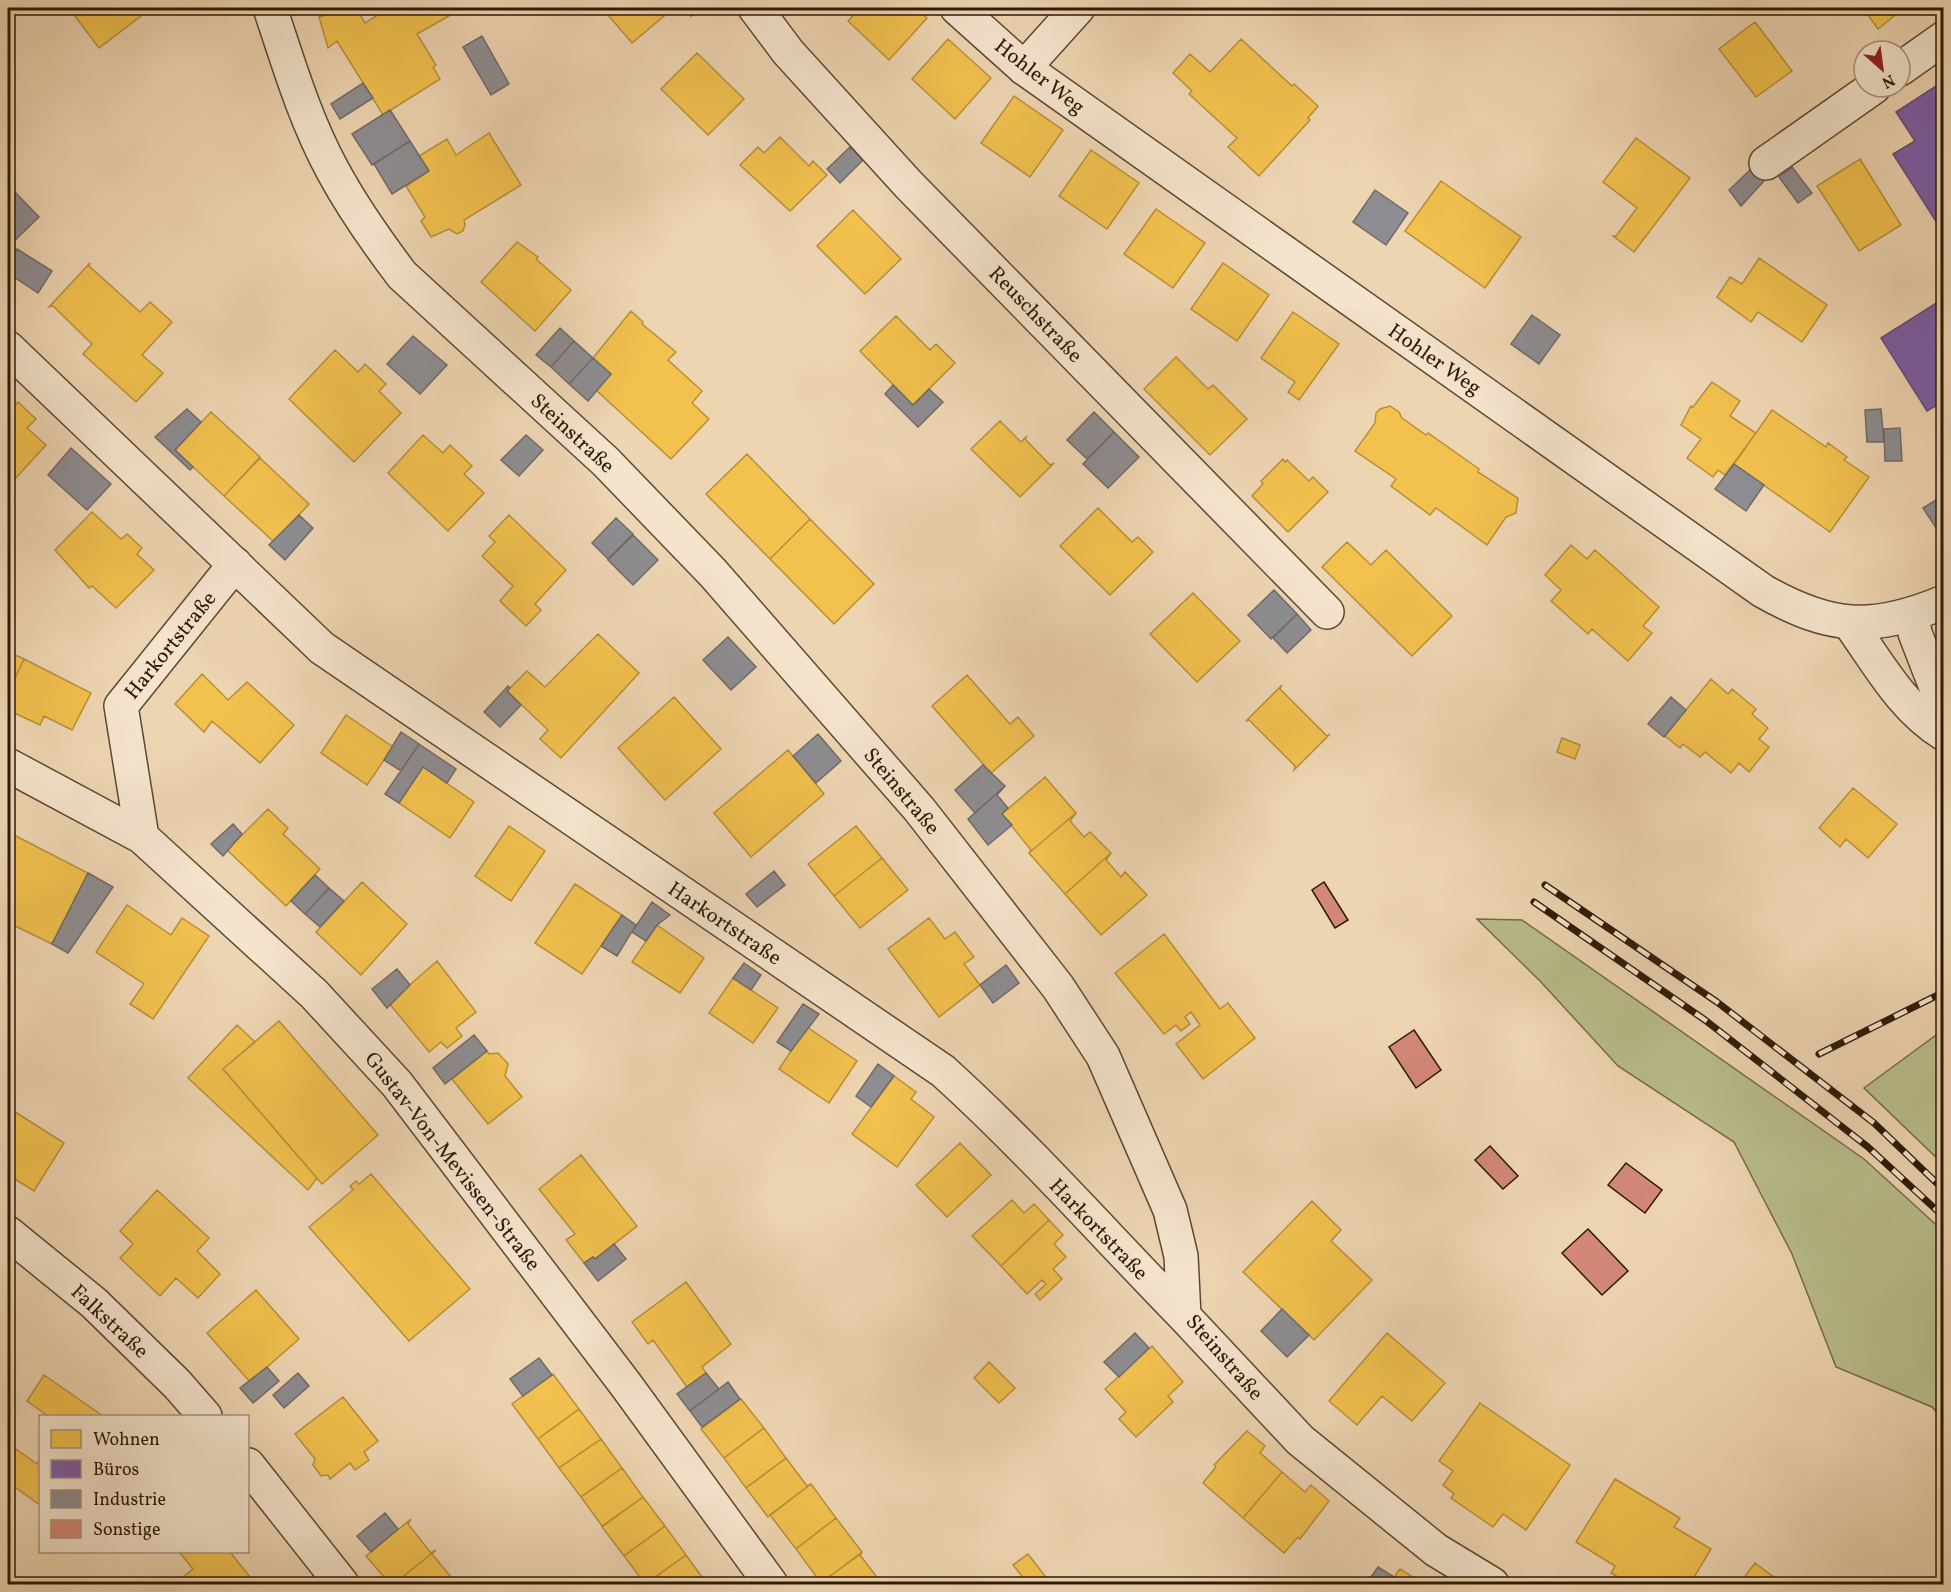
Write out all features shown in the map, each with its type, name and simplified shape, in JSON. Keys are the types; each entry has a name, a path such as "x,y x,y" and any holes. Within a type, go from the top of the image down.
{"street":[{"name":"Steinstraße","path":"270,8 301,98 333,170 374,238 402,275 606,462 713,573 919,809 1058,987 1103,1056 1170,1210 1181,1256 1184,1316 1300,1440 1436,1550 1492,1584"},
{"name":"Reuschstraße","path":"755,8 788,52 908,183 1327,612"},
{"name":"Hohler Weg","path":"957,8 1024,68 1763,591 1797,611 1850,624 1912,615 1944,602"},
{"path":"1024,68 1078,8"},
{"path":"1912,61 1944,38"},
{"path":"1766,163 1857,99"},
{"name":"Harkortstraße","path":"8,348 322,648 943,1071 1002,1125 1054,1183 1184,1316"},
{"name":"Harkortstraße","path":"142,837 121,706 235,564"},
{"path":"1912,615 1915,633 1944,708"},
{"path":"1850,624 1892,686 1931,726 1944,734"},
{"name":"Gustav-Von-Mevissen-Straße","path":"8,765 142,837 314,994 397,1084 626,1385 771,1584"},
{"name":"Falkstraße","path":"8,1233 94,1303 177,1384 204,1415"},
{"path":"249,1466 342,1584"}],"green space":[{"path":"1477,919 1522,920 1864,1159 1943,1231 1943,1419 1932,1407 1836,1367 1792,1254 1734,1142 1618,1066 1541,982"},
{"path":"1943,1030 1943,1164 1864,1088"}],"building: Wohnen":[{"path":"75,8 135,8 141,16 99,48 71,11"},
{"path":"347,8 356,8 365,23 389,8 463,8 417,34 436,65 433,67 440,79 383,115 337,41 328,48 319,17"},
{"path":"602,8 668,8 670,11 632,43"},
{"path":"860,8 915,8 927,18 889,60 848,21"},
{"path":"1863,8 1904,8 1878,29"},
{"path":"1755,22 1792,71 1756,97 1719,49"},
{"path":"948,39 991,78 955,119 912,79"},
{"path":"1241,39 1292,86 1294,84 1318,106 1308,118 1310,120 1259,176 1228,147 1237,138 1189,94 1192,91 1173,73 1190,54 1210,72"},
{"path":"697,53 744,99 708,135 661,89"},
{"path":"1014,96 1063,130 1030,177 981,143"},
{"path":"489,133 521,185 464,220 463,231 457,234 449,229 431,237 421,221 425,217 406,186 429,171 419,156 447,139 456,155"},
{"path":"780,137 809,166 813,161 827,175 790,211 740,165 758,147 764,153"},
{"path":"1636,138 1690,178 1634,252 1613,236 1616,236 1637,208 1603,182"},
{"path":"1091,150 1139,183 1107,229 1059,196"},
{"path":"1860,159 1901,225 1859,251 1817,186"},
{"path":"1441,181 1521,237 1485,288 1405,231"},
{"path":"1156,209 1205,243 1173,288 1124,254"},
{"path":"853,210 901,259 865,294 817,246"},
{"path":"517,242 538,257 536,259 571,290 535,331 481,282"},
{"path":"1759,258 1827,305 1802,342 1758,312 1751,322 1717,297 1730,277 1742,284"},
{"path":"90,263 89,266 140,312 150,302 172,322 142,355 163,373 136,402 83,354 92,344 53,306 49,307"},
{"path":"1223,263 1269,295 1237,341 1191,309"},
{"path":"631,311 643,322 642,324 676,352 668,360 702,391 692,403 709,419 671,459 596,390 611,374 593,358"},
{"path":"1293,312 1339,344 1299,400 1288,392 1295,382 1261,358"},
{"path":"896,316 930,350 936,344 955,363 913,405 860,351"},
{"path":"335,350 358,372 365,364 386,384 379,391 401,413 354,462 289,399"},
{"path":"1176,357 1208,389 1213,385 1247,419 1210,455 1144,389"},
{"path":"1712,382 1740,401 1730,416 1756,433 1725,475 1718,470 1713,477 1687,458 1701,439 1681,425 1691,406 1693,407"},
{"path":"18,402 36,419 27,428 46,445 15,479 8,472 8,410 9,412"},
{"path":"1390,406 1399,412 1402,418 1426,435 1428,433 1479,469 1478,472 1518,498 1516,513 1506,517 1487,545 1436,508 1430,515 1391,486 1396,479 1355,451 1375,423 1376,413"},
{"path":"1772,410 1826,447 1828,443 1847,457 1844,460 1869,477 1830,532 1734,464"},
{"path":"211,412 260,457 224,496 175,450"},
{"path":"1000,421 1021,442 1027,436 1025,439 1050,465 1054,463 1020,497 971,449"},
{"path":"423,435 443,453 450,445 472,466 464,474 484,493 448,531 388,473"},
{"path":"747,454 810,519 770,559 706,494"},
{"path":"260,458 309,504 274,542 224,496"},
{"path":"1283,459 1285,462 1287,460 1309,481 1313,477 1328,492 1288,532 1252,496 1263,484 1261,481"},
{"path":"1098,508 1132,542 1138,537 1153,552 1110,595 1060,546"},
{"path":"92,512 121,539 127,534 142,548 137,554 154,570 116,608 92,586 89,588 55,550"},
{"path":"509,515 566,570 535,604 541,610 526,626 500,601 513,586 482,556 495,542 489,536"},
{"path":"810,519 874,584 834,624 770,559"},
{"path":"1347,542 1371,565 1386,550 1452,616 1412,656 1322,567"},
{"path":"1571,545 1587,559 1595,550 1659,607 1643,626 1652,633 1628,661 1592,629 1588,634 1551,601 1561,590 1545,575"},
{"path":"1193,593 1240,641 1197,682 1150,634"},
{"path":"598,634 639,673 561,758 540,739 548,730 507,691 527,671 545,687"},
{"path":"8,652 24,659 8,693"},
{"path":"24,659 91,693 72,730 44,716 40,725 8,710 8,693"},
{"path":"202,674 228,700 247,682 294,725 260,763 212,721 204,732 175,704"},
{"path":"967,675 1010,724 1018,717 1034,736 991,773 932,706"},
{"path":"1711,679 1728,694 1732,689 1756,709 1752,714 1768,728 1759,739 1769,747 1749,772 1739,763 1731,773 1705,752 1700,757 1683,744 1680,748 1665,736"},
{"path":"1282,685 1280,689 1327,736 1330,734 1294,770 1295,766 1249,720 1246,721"},
{"path":"674,697 721,749 665,800 618,748"},
{"path":"346,715 393,747 367,785 321,753"},
{"path":"1562,738 1580,745 1575,759 1557,752"},
{"path":"788,750 824,794 751,857 714,813"},
{"path":"423,767 474,802 450,838 399,803"},
{"path":"1045,777 1076,813 1029,853 1031,850 1002,814"},
{"path":"1853,788 1897,824 1868,858 1846,839 1840,847 1819,828"},
{"path":"268,809 288,828 283,834 320,869 286,906 227,850"},
{"path":"1076,813 1070,821 1084,837 1090,832 1111,853 1065,894 1029,853"},
{"path":"509,826 545,851 511,901 475,876"},
{"path":"856,826 882,858 834,896 808,864"},
{"path":"8,832 88,873 52,944 9,923 8,926"},
{"path":"1111,853 1106,860 1121,877 1125,872 1147,895 1101,935 1065,894"},
{"path":"882,858 908,890 860,928 834,896"},
{"path":"362,882 407,924 361,975 316,932"},
{"path":"575,884 622,915 582,974 535,943"},
{"path":"127,905 171,935 182,918 209,936 153,1019 130,1004 144,984 96,952"},
{"path":"929,918 945,939 955,932 974,957 964,964 980,985 939,1017 888,949"},
{"path":"657,925 704,958 680,993 632,962"},
{"path":"1164,934 1220,1009 1228,1003 1255,1038 1203,1079 1176,1044 1200,1025 1191,1012 1185,1017 1190,1024 1181,1031 1176,1025 1164,1034 1115,973"},
{"path":"437,961 476,1012 456,1028 462,1036 447,1048 441,1042 429,1052 389,1003"},
{"path":"733,978 778,1008 753,1043 709,1013"},
{"path":"279,1021 378,1135 322,1184 223,1069"},
{"path":"237,1025 255,1042 223,1069 317,1178 308,1190 188,1078"},
{"path":"807,1027 857,1061 829,1103 779,1069"},
{"path":"487,1051 489,1054 498,1053 508,1064 505,1076 522,1097 488,1124 452,1079"},
{"path":"894,1076 916,1092 911,1099 934,1117 897,1167 852,1134"},
{"path":"9,1108 64,1143 34,1191 10,1176 8,1178"},
{"path":"960,1143 991,1175 947,1217 916,1185"},
{"path":"581,1155 637,1226 595,1259 593,1257 584,1263 566,1240 575,1234 539,1189"},
{"path":"371,1174 470,1289 409,1341 309,1227 353,1190 350,1186 356,1181 359,1184"},
{"path":"157,1190 209,1238 197,1251 220,1274 198,1298 176,1278 160,1296 120,1258 133,1244 120,1231"},
{"path":"1012,1200 1024,1213 1034,1204 1049,1220 1001,1266 972,1236"},
{"path":"1312,1201 1341,1230 1331,1241 1372,1280 1314,1340 1243,1272"},
{"path":"1049,1220 1063,1235 1054,1244 1066,1257 1053,1269 1062,1279 1040,1300 1035,1294 1046,1284 1042,1280 1027,1294 1001,1266"},
{"path":"686,1282 731,1344 702,1367 706,1373 687,1387 653,1340 648,1344 632,1322"},
{"path":"256,1290 299,1339 250,1382 207,1333"},
{"path":"1387,1333 1445,1383 1412,1421 1382,1396 1357,1425 1329,1401"},
{"path":"1152,1346 1183,1382 1168,1396 1173,1402 1136,1437 1119,1419 1126,1412 1105,1389"},
{"path":"989,1362 1015,1388 999,1403 974,1378"},
{"path":"553,1374 579,1409 538,1439 512,1404"},
{"path":"44,1375 102,1415 47,1415 27,1401"},
{"path":"343,1397 378,1441 364,1452 369,1460 355,1470 350,1463 330,1479 328,1475 321,1476 313,1465 315,1459 295,1434"},
{"path":"741,1399 764,1428 724,1458 701,1429"},
{"path":"1480,1403 1570,1465 1526,1530 1503,1514 1493,1527 1451,1498 1454,1494 1443,1485 1453,1471 1439,1461"},
{"path":"579,1409 601,1439 559,1468 538,1439"},
{"path":"764,1428 786,1458 746,1488 724,1458"},
{"path":"1247,1431 1265,1446 1260,1453 1282,1472 1243,1518 1203,1483 1216,1467 1214,1465"},
{"path":"601,1439 622,1468 581,1497 559,1468"},
{"path":"16,1449 37,1464 39,1460 39,1504 8,1482 8,1462"},
{"path":"786,1458 807,1486 811,1484 768,1517 746,1488"},
{"path":"622,1468 643,1497 602,1526 581,1497"},
{"path":"1282,1472 1305,1492 1311,1485 1329,1501 1300,1539 1298,1537 1284,1553 1243,1518"},
{"path":"1615,1479 1680,1518 1674,1527 1711,1549 1690,1584 1630,1584 1611,1573 1615,1566 1576,1542"},
{"path":"811,1484 836,1518 796,1549 770,1515"},
{"path":"643,1497 665,1526 624,1556 602,1527"},
{"path":"836,1518 862,1552 821,1583 796,1549"},
{"path":"411,1519 408,1524 431,1553 436,1550 394,1584 390,1584 366,1556"},
{"path":"665,1526 686,1555 645,1584 624,1556"},
{"path":"436,1550 432,1554 456,1583 461,1580 456,1584 394,1584"},
{"path":"180,1553 231,1553 254,1582 250,1584 174,1584 193,1569"},
{"path":"862,1553 860,1555 882,1584 819,1584"},
{"path":"1028,1554 1045,1576 1034,1584 1028,1584 1013,1565"},
{"path":"686,1555 707,1584 646,1584"},
{"path":"1755,1563 1783,1584 1739,1584"},
{"path":"1400,1569 1424,1584 1389,1584"}],"building: Büros":[{"path":"1944,81 1944,234 1893,154 1915,141 1896,112"},
{"path":"1944,298 1944,401 1927,411 1881,338"}],"building: Industrie":[{"path":"683,8 701,8 691,16"},
{"path":"482,36 509,84 491,95 463,47"},
{"path":"363,83 373,98 340,119 331,104"},
{"path":"390,110 410,141 372,165 352,134"},
{"path":"410,141 429,171 392,194 374,164"},
{"path":"850,147 863,160 840,183 827,169"},
{"path":"1753,167 1764,181 1741,206 1729,190"},
{"path":"1792,167 1812,193 1798,203 1779,177"},
{"path":"1375,190 1408,213 1386,245 1353,222"},
{"path":"15,192 39,217 9,246 8,198"},
{"path":"17,249 52,271 38,293 8,273 8,267"},
{"path":"1532,315 1560,335 1539,364 1511,344"},
{"path":"560,328 574,341 551,367 536,355"},
{"path":"413,336 447,365 420,394 387,364"},
{"path":"574,341 593,358 569,384 551,367"},
{"path":"593,358 611,374 588,401 569,384"},
{"path":"893,385 913,405 929,389 943,402 918,427 885,394"},
{"path":"187,409 201,422 175,450 193,467 190,470 155,437"},
{"path":"1881,409 1884,442 1867,442 1865,410"},
{"path":"1094,412 1114,432 1087,459 1067,440"},
{"path":"1900,428 1902,461 1885,461 1884,429"},
{"path":"1114,432 1139,457 1108,488 1083,464"},
{"path":"526,435 543,450 519,476 501,460"},
{"path":"71,448 111,484 87,510 48,475"},
{"path":"1734,464 1764,485 1746,511 1715,489"},
{"path":"1944,495 1944,540 1923,508"},
{"path":"299,515 313,528 285,560 269,545"},
{"path":"616,518 633,534 608,559 592,543"},
{"path":"633,535 658,560 633,585 608,560"},
{"path":"1274,590 1297,614 1271,639 1248,615"},
{"path":"1297,614 1311,630 1287,653 1273,638"},
{"path":"728,637 756,667 731,690 703,660"},
{"path":"508,686 510,688 507,691 521,705 500,727 484,712"},
{"path":"1671,697 1686,710 1664,737 1648,724"},
{"path":"401,732 419,744 401,771 384,760"},
{"path":"818,734 841,761 816,783 793,756"},
{"path":"419,744 456,769 447,783 423,767 399,803 385,794"},
{"path":"983,765 1005,786 975,813 955,790"},
{"path":"1005,786 997,795 1008,808 1002,814 1012,825 988,845 968,819"},
{"path":"233,824 242,834 223,856 211,844"},
{"path":"774,871 785,885 757,907 746,894"},
{"path":"88,873 113,887 68,953 52,944"},
{"path":"315,875 329,888 305,914 291,901"},
{"path":"329,888 344,901 320,927 305,914"},
{"path":"652,902 670,915 657,925 646,941 632,932"},
{"path":"622,915 636,925 617,956 601,946"},
{"path":"744,963 761,975 751,990 733,978"},
{"path":"1006,965 1019,983 993,1003 980,985"},
{"path":"397,969 410,985 387,1008 372,989"},
{"path":"803,1004 819,1014 791,1051 777,1042"},
{"path":"474,1035 487,1051 445,1084 433,1068"},
{"path":"878,1064 894,1076 871,1107 856,1096"},
{"path":"614,1244 626,1259 598,1281 584,1263 593,1257 595,1259"},
{"path":"1282,1309 1309,1335 1287,1357 1261,1331"},
{"path":"1135,1333 1149,1348 1119,1377 1104,1362"},
{"path":"539,1358 552,1375 523,1396 510,1379"},
{"path":"267,1367 279,1381 253,1403 240,1388"},
{"path":"298,1373 309,1386 284,1408 273,1395"},
{"path":"706,1373 719,1389 690,1411 677,1394"},
{"path":"728,1382 740,1399 702,1427 690,1411"},
{"path":"385,1513 398,1529 371,1552 357,1536"},
{"path":"1378,1567 1394,1577 1389,1584 1366,1584"}],"building: Sonstige":[{"path":"1324,882 1348,920 1335,928 1312,890"},
{"path":"1414,1030 1441,1070 1416,1088 1389,1047"},
{"path":"1490,1146 1518,1176 1503,1189 1475,1160"},
{"path":"1626,1163 1662,1190 1645,1213 1608,1185"},
{"path":"1588,1229 1628,1271 1602,1295 1562,1253"}],"railway":[{"path":"1545,885 1717,1002 1874,1123 1944,1190"},
{"path":"1534,902 1705,1020 1868,1147 1944,1217"},
{"path":"1819,1054 1944,992"}]}
